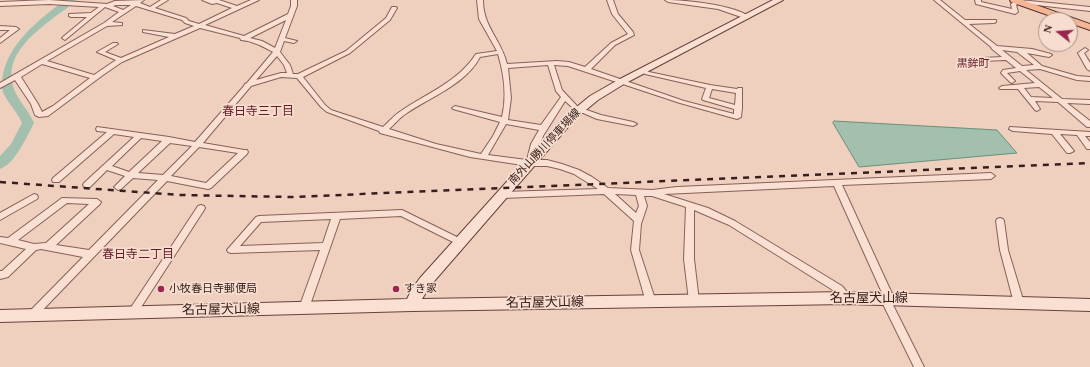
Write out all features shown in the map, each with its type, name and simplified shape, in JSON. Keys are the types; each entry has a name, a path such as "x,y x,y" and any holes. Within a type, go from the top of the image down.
{"main road":[{"name":"南外山勝川停車場線","path":"412,305 417,293 425,282 502,195 529,162 571,117 594,98 621,82 779,0"},
{"path":"1018,1 1090,27"},
{"name":"名古屋犬山線","path":"0,316 412,305 847,298 1090,305"}],"street":[{"path":"152,8 166,0"},
{"path":"205,0 212,2 217,0 237,8"},
{"path":"16,77 37,105 39,115 46,114 86,85 94,77 121,60 145,48 176,36 256,0"},
{"path":"32,315 89,254 165,178 277,52 291,15 294,0"},
{"path":"480,0 480,14 484,26 500,52 505,66 507,106 506,114 483,157"},
{"path":"586,70 613,44 631,35 631,33 616,17 610,0"},
{"path":"668,0 722,8 747,17"},
{"path":"937,0 1090,125"},
{"path":"978,0 978,3 1016,12 1013,5 1018,1 1090,9"},
{"path":"1063,0 1065,7"},
{"path":"0,4 73,2 106,6 123,12"},
{"path":"0,86 106,24 138,2"},
{"path":"65,38 106,6 115,3 138,2 184,18 187,22 243,39 260,42 277,52 287,65 290,74"},
{"path":"247,85 281,75 290,74 299,76 348,52 388,19 394,8"},
{"path":"71,15 93,15"},
{"path":"243,39 291,15"},
{"path":"964,22 994,21"},
{"path":"106,24 120,24"},
{"path":"0,28 16,29 0,41"},
{"path":"145,31 176,36"},
{"path":"283,38 294,41"},
{"path":"114,44 100,52 121,60"},
{"path":"994,48 1013,47 1021,51 1040,67"},
{"path":"1084,50 1081,53 1090,69"},
{"path":"1021,51 1032,51 1049,55"},
{"path":"384,131 406,110 420,103 456,79 473,63 478,55 500,52"},
{"path":"983,60 1007,58"},
{"path":"42,62 94,77"},
{"path":"551,64 559,91 580,110 599,117 633,124"},
{"path":"505,66 569,64 682,102 737,117 740,90 710,87 647,73 643,70"},
{"path":"1012,80 1004,73 1005,71 1040,67 1077,78 1090,79"},
{"path":"299,76 323,106 329,111 384,131 450,150 483,157 529,162 545,162 579,173 608,191 638,220"},
{"path":"1002,88 1041,85"},
{"path":"710,87 705,99 738,108"},
{"path":"1020,87 1037,109"},
{"path":"529,162 543,128 565,96"},
{"path":"1030,99 1062,102 1090,102"},
{"path":"456,108 543,128"},
{"path":"100,129 196,143 244,152 208,186 165,178 130,175 106,167"},
{"path":"1012,129 1090,134"},
{"path":"56,180 113,131"},
{"path":"1054,132 1070,151"},
{"path":"1079,133 1090,146"},
{"path":"87,185 140,135"},
{"path":"118,187 169,139"},
{"path":"502,195 608,191 629,191 640,194 684,190 991,176"},
{"path":"837,184 887,298 920,367"},
{"path":"652,193 705,210 732,223 839,289 847,298"},
{"path":"640,194 643,206 638,220 635,250 651,302"},
{"path":"1,216 34,197"},
{"path":"4,241 65,200 97,202 48,247"},
{"path":"690,205 689,258 694,301"},
{"path":"133,312 201,208"},
{"path":"326,246 231,250 259,219 402,213 460,242"},
{"path":"304,308 336,216"},
{"path":"1000,221 1004,250 1019,303"},
{"path":"4,241 34,247 41,246 89,254"},
{"path":"0,275 5,274 34,247"}],"shaded area":[{"path":"834,121 997,130 1017,153 859,167 833,123"}],"waterway":[{"path":"0,164 16,146 28,123 24,113 8,90 5,75 8,60 12,51 35,27 71,0"}],"railway":[{"path":"0,182 180,195 292,197 1090,163"}],"place":[{"name":"小牧春日寺郵便局","path":"161,289"},
{"name":"すき家","path":"396,289"}],"district":[{"name":"黒鉾町","path":"973,64"},
{"name":"春日寺三丁目","path":"258,112"},
{"name":"春日寺二丁目","path":"138,255"}]}
